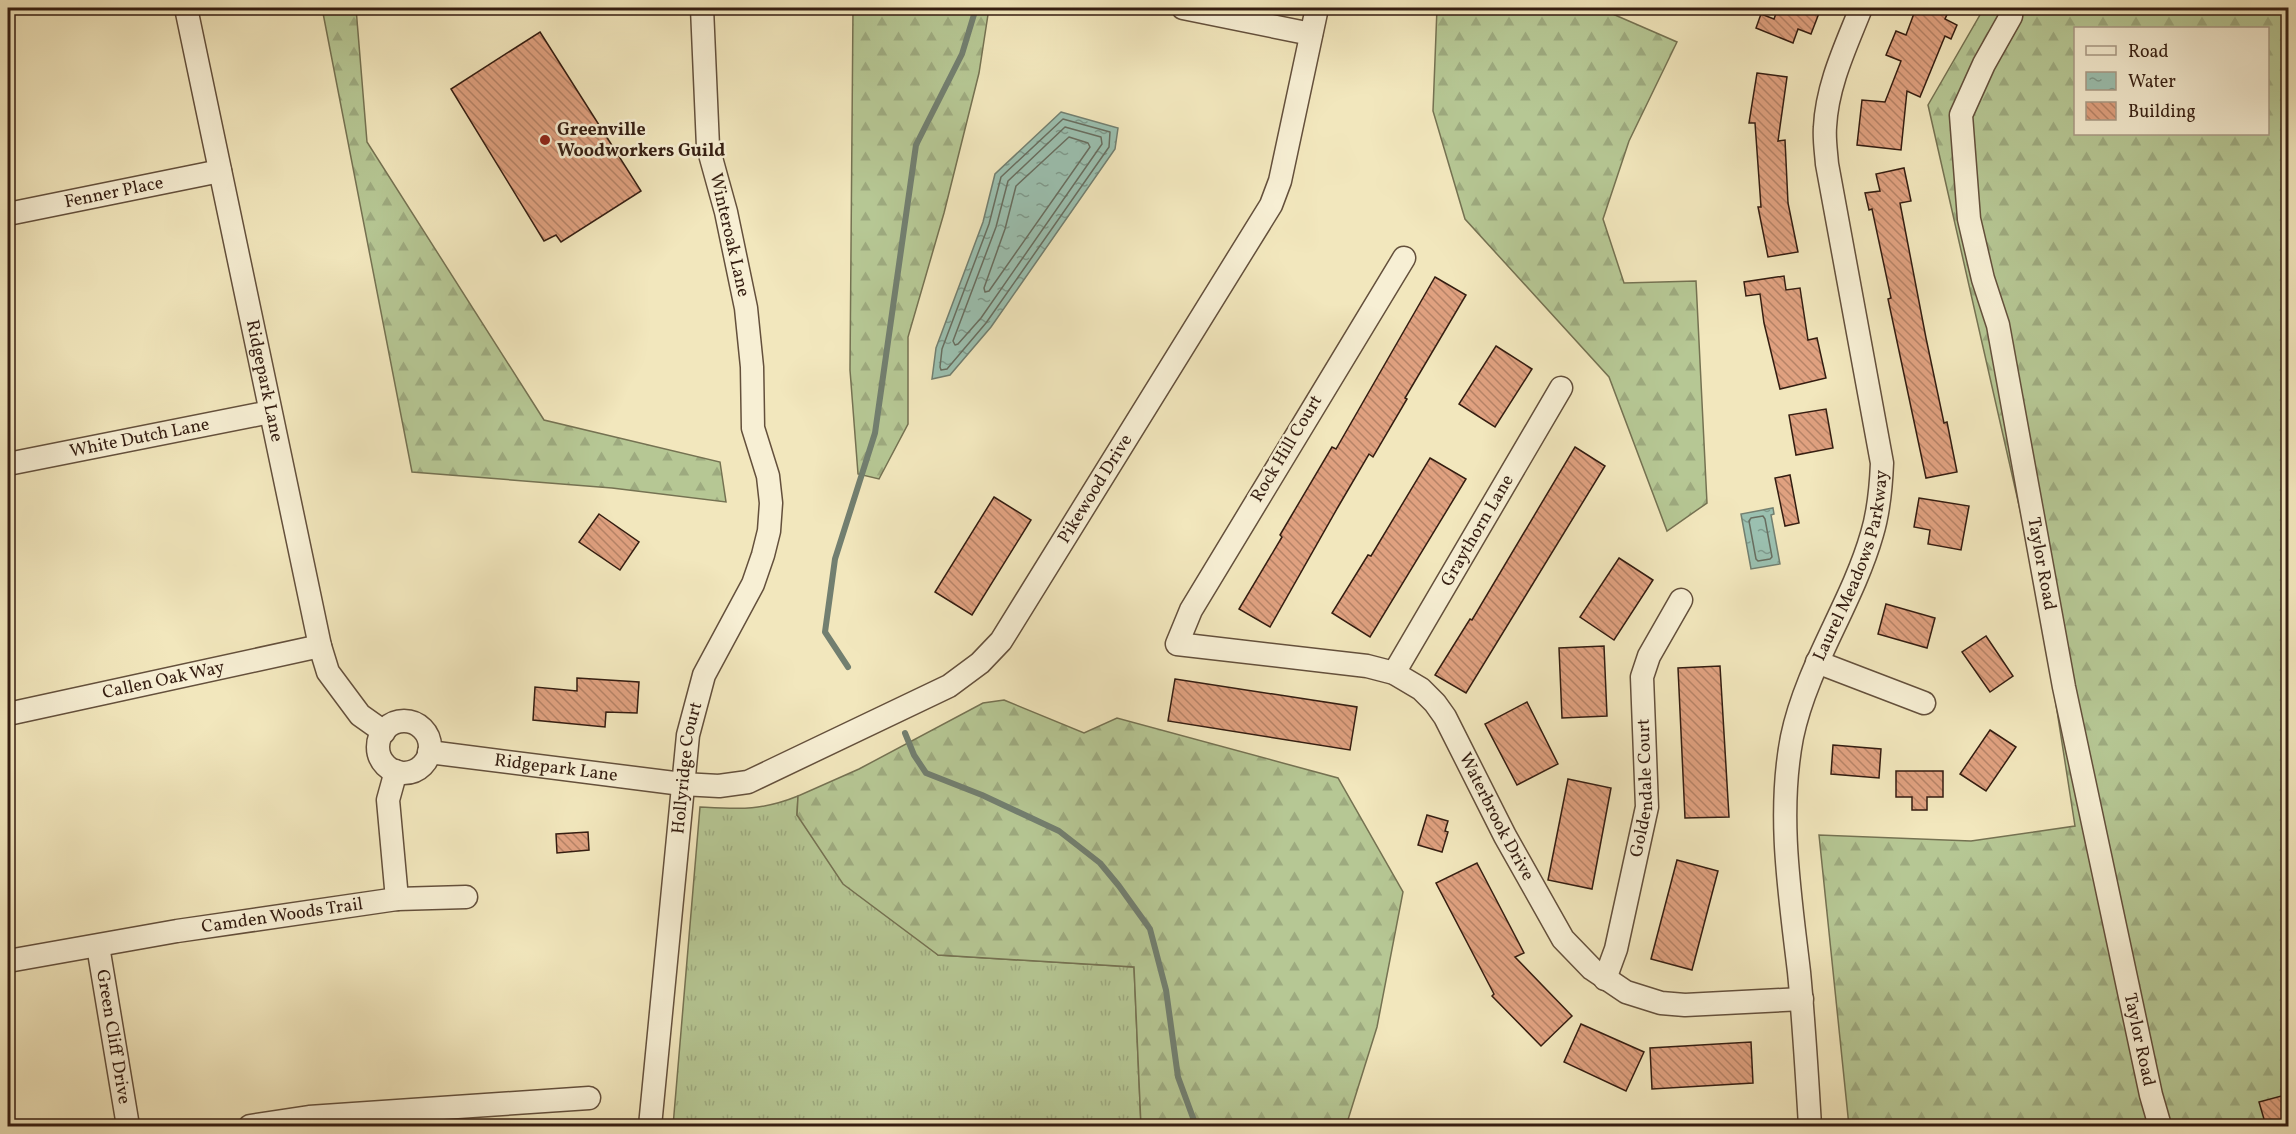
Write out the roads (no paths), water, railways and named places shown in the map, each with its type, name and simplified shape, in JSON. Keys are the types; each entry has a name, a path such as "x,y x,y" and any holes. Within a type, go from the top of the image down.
{"street":[{"name":"Ridgepark Lane","path":"186,8 320,646 328,672 360,716 384,732"},
{"name":"Winteroak Lane","path":"702,8 708,147 726,212 746,308 752,367 753,428"},
{"path":"1183,8 1311,34"},
{"name":"Pikewood Drive","path":"682,784 719,786 748,782 949,686 980,663 1001,641 1271,205 1280,181 1317,8"},
{"name":"Laurel Meadows Parkway","path":"1810,1126 1802,999 1788,870 1785,786 1800,708 1817,662 1864,557 1877,513 1881,489 1882,463 1827,164 1824,128 1828,98 1839,62 1861,8"},
{"name":"Taylor Road","path":"2012,8 2011,16 1984,63 1961,114 1969,219 1983,279 1998,325 2066,698 2151,1095 2160,1126"},
{"name":"Fenner Place","path":"8,214 219,171"},
{"name":"Rock Hill Court","path":"1177,644 1191,610 1404,258"},
{"name":"Graythorn Lane","path":"1394,673 1561,388"},
{"name":"White Dutch Lane","path":"8,464 270,412"},
{"name":"Hollyridge Court","path":"650,1126 688,735 696,697 704,675 753,584 769,531 771,503 768,476 753,428"},
{"name":"Goldendale Court","path":"1605,979 1616,949 1647,807 1642,677 1649,656 1681,600"},
{"name":"Waterbrook Drive","path":"1177,644 1367,666 1394,673 1421,689 1445,717 1505,836 1563,939 1592,969 1626,992 1661,1003 1685,1005 1802,999"},
{"name":"Callen Oak Way","path":"8,714 320,646"},
{"path":"1817,662 1924,703"},
{"path":"412,722 426,732 429,739 429,752 425,762 419,768 404,773 396,771 382,761 379,743 384,732 394,723 412,722"},
{"name":"Ridgepark Lane","path":"429,752 682,784"},
{"path":"396,771 388,800 397,899"},
{"name":"Camden Woods Trail","path":"8,961 177,932 397,899 466,897"},
{"name":"Green Cliff Drive","path":"98,946 128,1126"},
{"path":"250,1126 309,1117 589,1098"}],"water":[{"path":"1061,112 1118,128 1115,149 991,327 950,375 932,379 936,348 983,222 995,174"},
{"path":"1773,508 1774,514 1771,515 1780,564 1751,569 1741,514"}],"waterway":[{"path":"848,667 825,632 835,559 875,433 916,145 962,54 976,8"},
{"path":"905,733 914,755 926,773 982,795 1059,831 1100,863 1119,886 1150,929 1166,990 1178,1077 1196,1126"}],"place":[{"name":"Greenville Woodworkers Guild","path":"545,140"}]}
